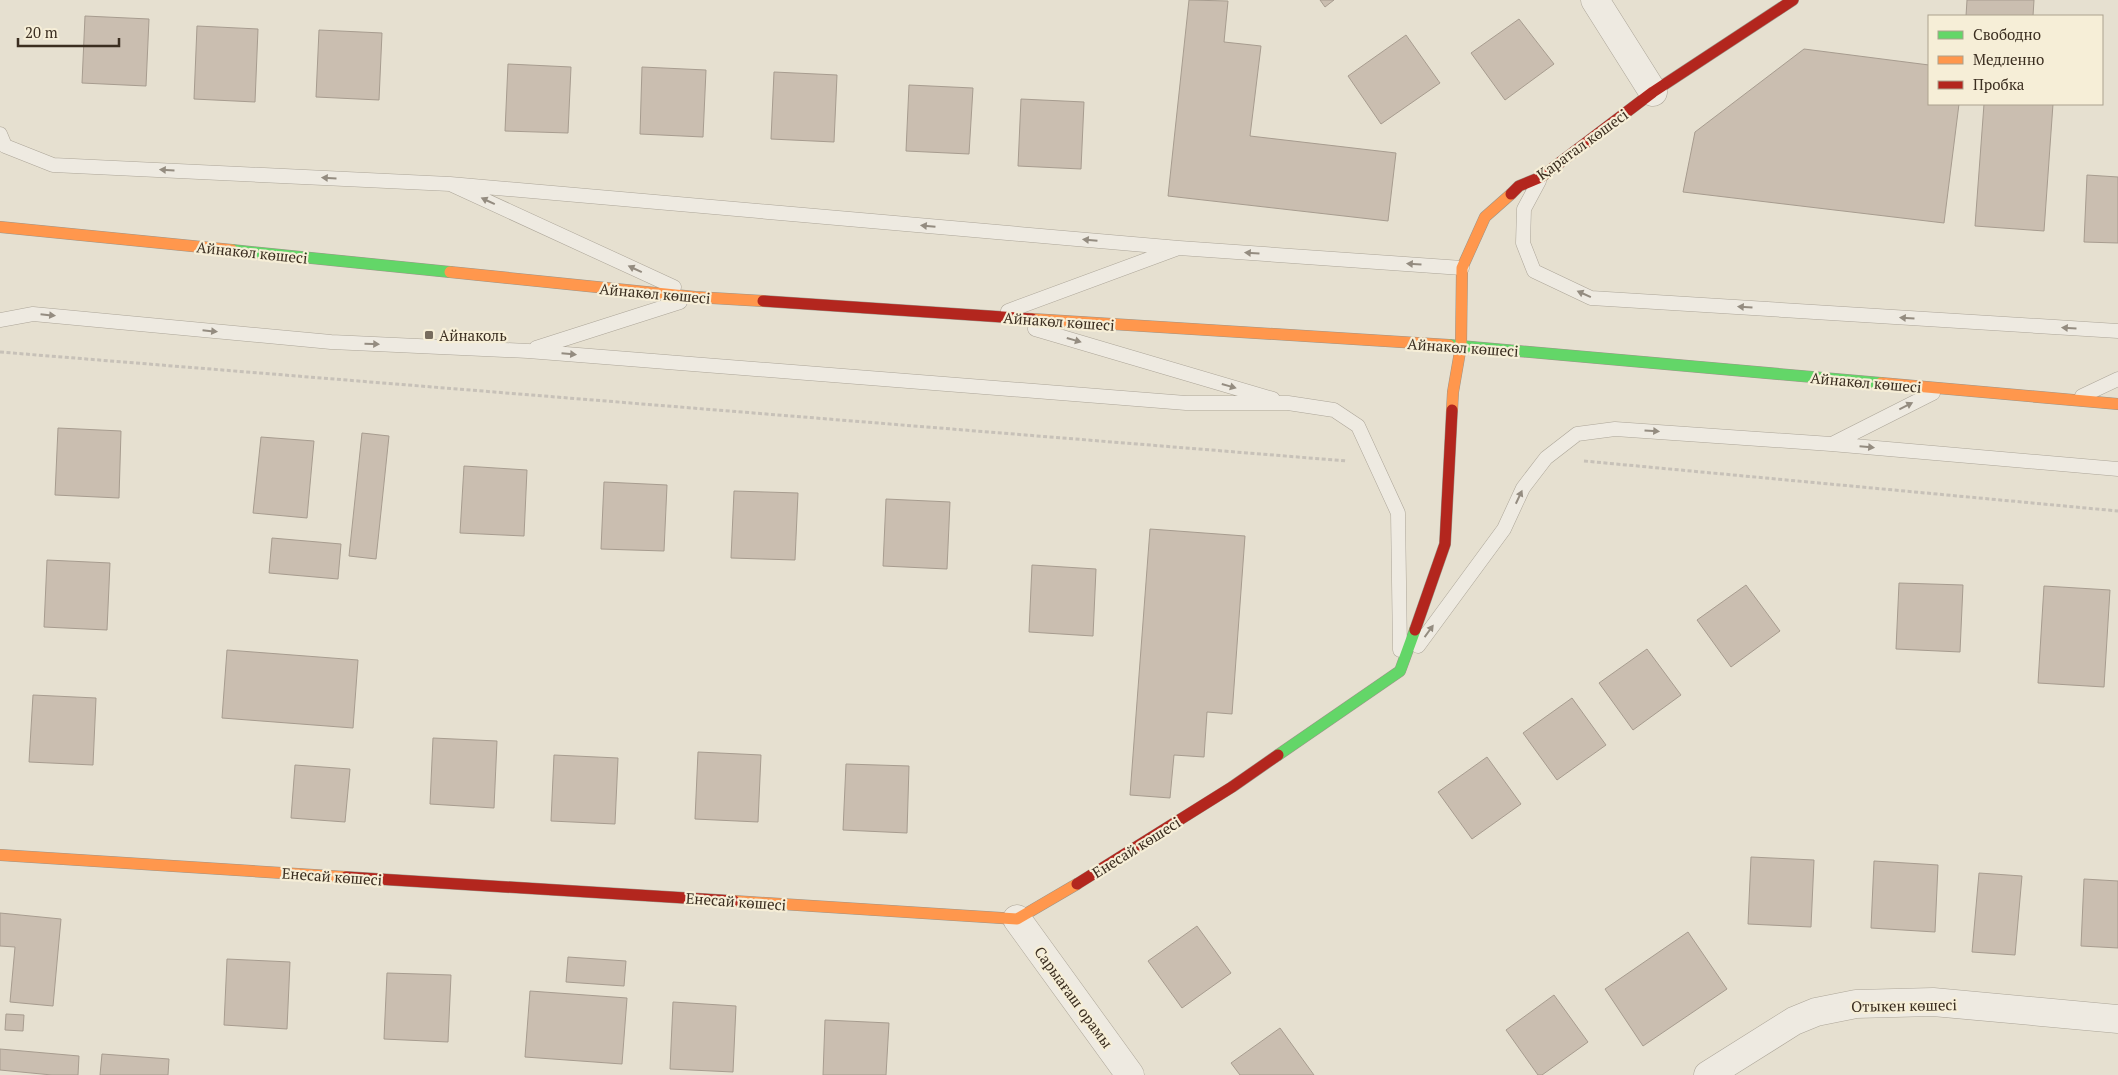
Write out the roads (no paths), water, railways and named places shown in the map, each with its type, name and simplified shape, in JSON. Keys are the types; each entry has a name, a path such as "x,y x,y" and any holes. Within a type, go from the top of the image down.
{"street":[{"path":"1596,0 1653,92"},
{"name":"Қаратал көшесі","path":"1400,671 1445,544 1453,392 1460,346 1462,268 1485,217 1519,186 1541,177 1653,92 1793,0"},
{"name":"Айнакөл көшесі","path":"0,227 695,297 1460,346 2118,404"},
{"name":"Енесай көшесі","path":"0,855 1017,919 1104,868 1232,787 1400,671"},
{"name":"Сарыағаш орамы","path":"1017,919 1130,1075"},
{"name":"Отыкен көшесі","path":"1708,1075 1794,1021 1816,1012 1856,1004 1933,1002 2118,1019"}],"lane":[{"path":"0,134 5,146 53,165 450,184 1179,248 1462,268"},
{"path":"1541,177 1524,209 1523,243 1534,270 1591,298 2118,331"},
{"path":"450,184 695,297"},
{"path":"993,316 1179,248"},
{"path":"528,351 695,297"},
{"path":"0,320 33,314 332,342 528,351 1186,403 1288,403"},
{"path":"993,316 1288,403 1334,410 1358,426 1398,513 1400,671"},
{"path":"2073,400 2118,379"},
{"path":"1831,444 1941,389"},
{"path":"1400,671 1504,529 1523,488 1546,458 1577,434 1614,429 1831,444 2118,469"}],"place":[{"name":"Айнаколь","path":"429,335"}]}
